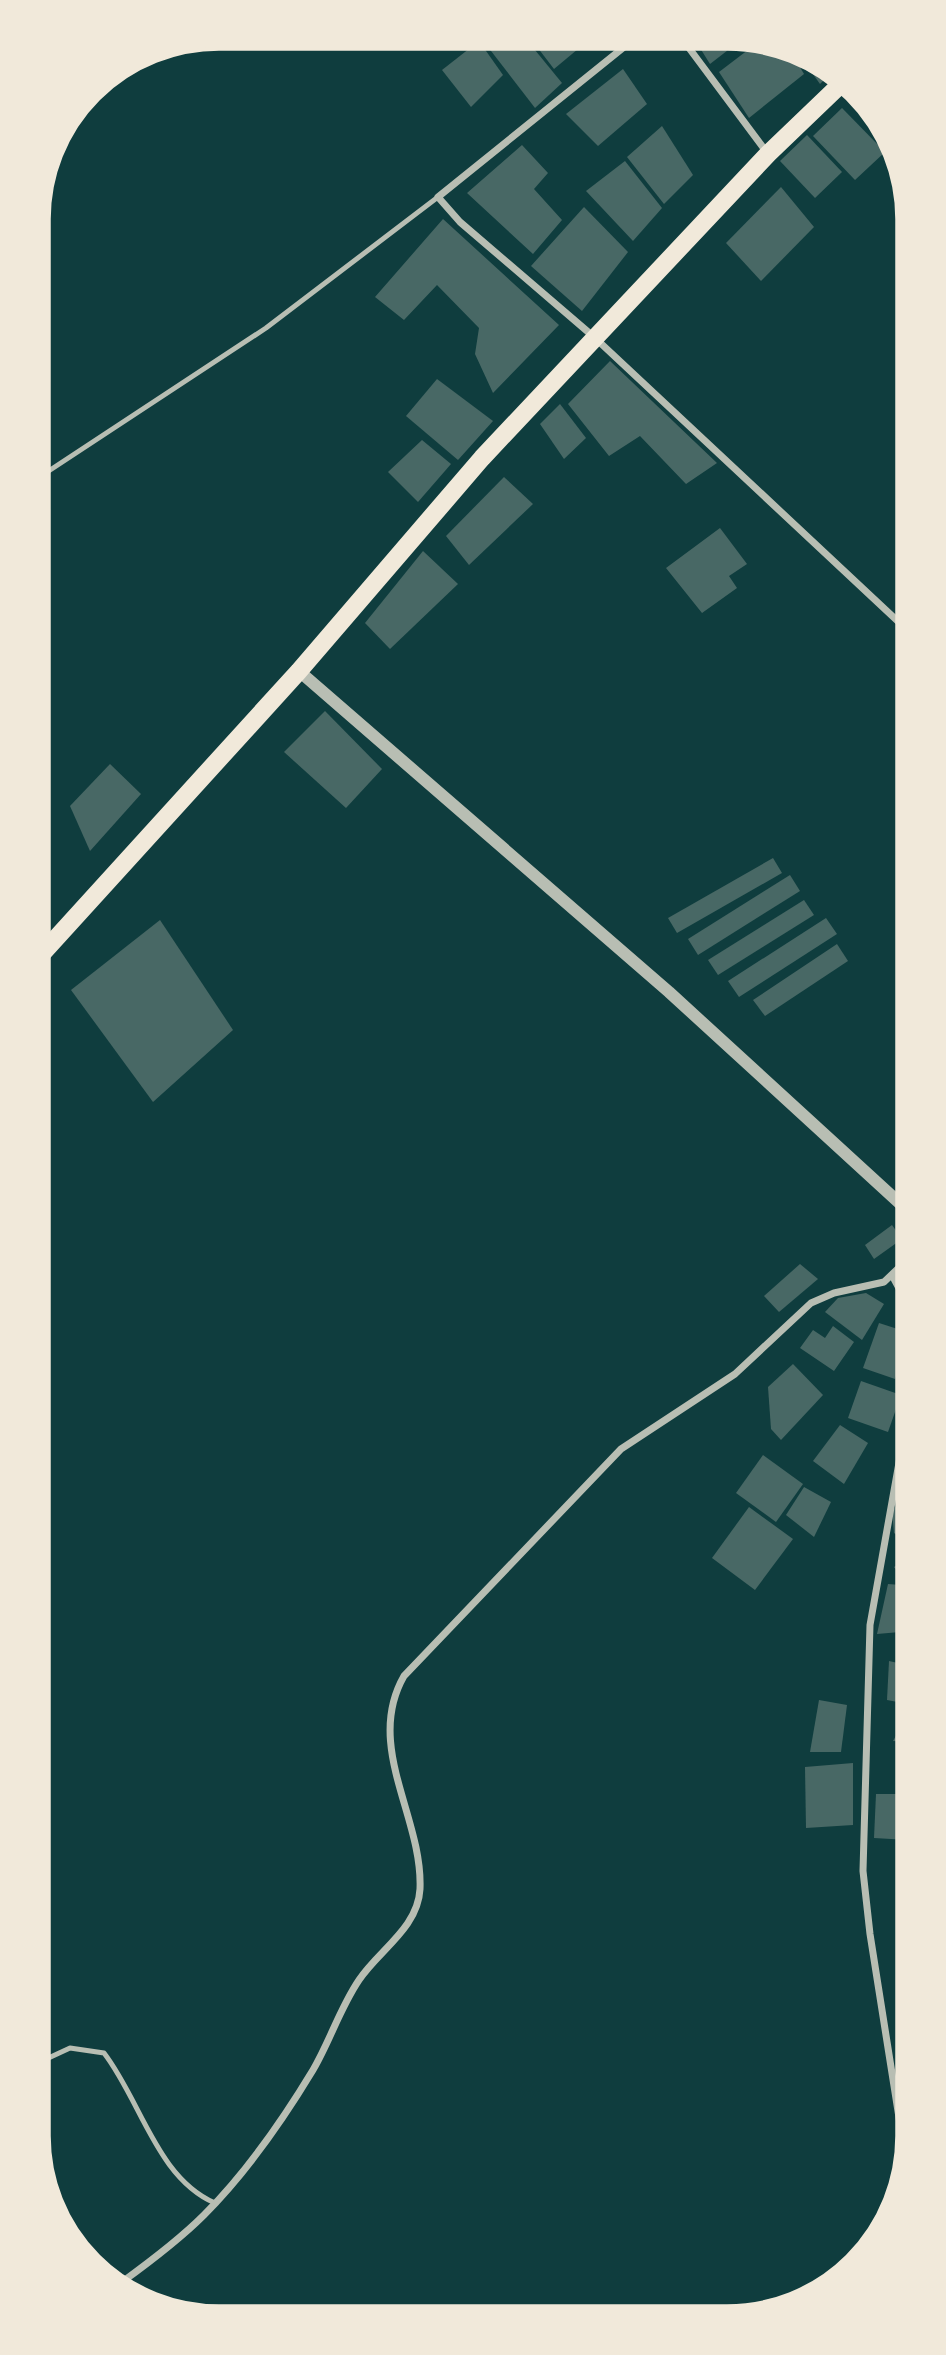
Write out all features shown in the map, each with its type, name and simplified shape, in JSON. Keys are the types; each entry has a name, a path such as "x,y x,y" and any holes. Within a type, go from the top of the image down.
{"main road":[{"path":"49,946 299,671 482,458 768,154 836,89"}],"street":[{"path":"622,49 438,197 460,222 594,337 897,620"},
{"path":"690,49 768,154"},
{"path":"299,671 650,976 897,1201"},
{"path":"127,2278 176,2240 215,2203 312,2073 360,1977 403,1929 417,1903 419,1871 398,1790 391,1738 394,1697 404,1676 621,1449 736,1374 811,1303 834,1293 876,1285 897,1271"},
{"path":"892,1276 897,1285"},
{"path":"897,1474 870,1625 863,1847 870,1934 897,2105"}],"lane":[{"path":"49,471 266,328 438,197"},
{"path":"49,2058 70,2048 104,2053 122,2077 170,2168 197,2195 215,2203"}],"building":[{"path":"469,49 485,49 503,75 471,107 442,70"},
{"path":"489,49 534,49 562,83 535,108"},
{"path":"539,49 578,49 554,69"},
{"path":"701,49 729,49 710,64"},
{"path":"747,50 798,65 804,74 749,118 719,72"},
{"path":"623,69 647,104 598,146 566,114"},
{"path":"811,71 824,80 820,84"},
{"path":"842,108 884,153 855,180 813,136"},
{"path":"662,126 693,175 664,204 627,157"},
{"path":"807,135 842,172 815,198 780,161"},
{"path":"522,145 548,173 534,189 562,220 533,254 467,193"},
{"path":"625,161 662,208 633,241 586,191"},
{"path":"781,187 814,227 761,281 726,243"},
{"path":"584,207 628,252 582,311 531,266"},
{"path":"443,219 559,325 493,393 475,354 479,328 437,285 404,320 375,297"},
{"path":"610,361 717,463 686,484 640,436 609,456 568,404"},
{"path":"437,379 493,421 458,460 406,416"},
{"path":"560,404 586,438 564,459 540,424"},
{"path":"422,440 451,464 418,502 388,472"},
{"path":"504,477 533,504 469,565 446,536"},
{"path":"720,528 747,564 729,576 737,588 702,613 666,568"},
{"path":"423,551 458,584 390,649 365,623"},
{"path":"325,711 382,769 346,808 284,752"},
{"path":"110,764 141,794 90,851 70,806"},
{"path":"773,858 782,873 677,933 668,918"},
{"path":"790,875 800,891 698,955 688,939"},
{"path":"804,900 814,915 718,975 708,960"},
{"path":"826,918 837,934 739,997 728,981"},
{"path":"160,920 233,1030 153,1102 71,990"},
{"path":"837,944 848,961 765,1016 753,1000"},
{"path":"892,1225 897,1232 897,1243 874,1259 865,1245"},
{"path":"800,1264 818,1279 779,1312 764,1296"},
{"path":"866,1293 884,1304 862,1340 825,1312 838,1298"},
{"path":"879,1323 897,1329 895,1379 863,1368"},
{"path":"833,1326 854,1342 834,1371 800,1348 813,1330 825,1338"},
{"path":"793,1364 823,1395 781,1440 771,1429 768,1387"},
{"path":"861,1381 897,1394 897,1406 888,1432 848,1418"},
{"path":"840,1425 868,1443 844,1484 813,1461"},
{"path":"763,1455 803,1484 776,1522 736,1493"},
{"path":"804,1487 831,1502 814,1537 786,1515"},
{"path":"897,1506 897,1535 894,1533 892,1511"},
{"path":"749,1507 793,1539 755,1590 712,1558"},
{"path":"888,1584 897,1585 897,1632 877,1634"},
{"path":"889,1661 897,1663 897,1702 887,1700"},
{"path":"819,1700 847,1705 841,1752 810,1752"},
{"path":"853,1763 853,1825 806,1828 805,1767"},
{"path":"876,1794 897,1794 897,1839 874,1838"}]}
